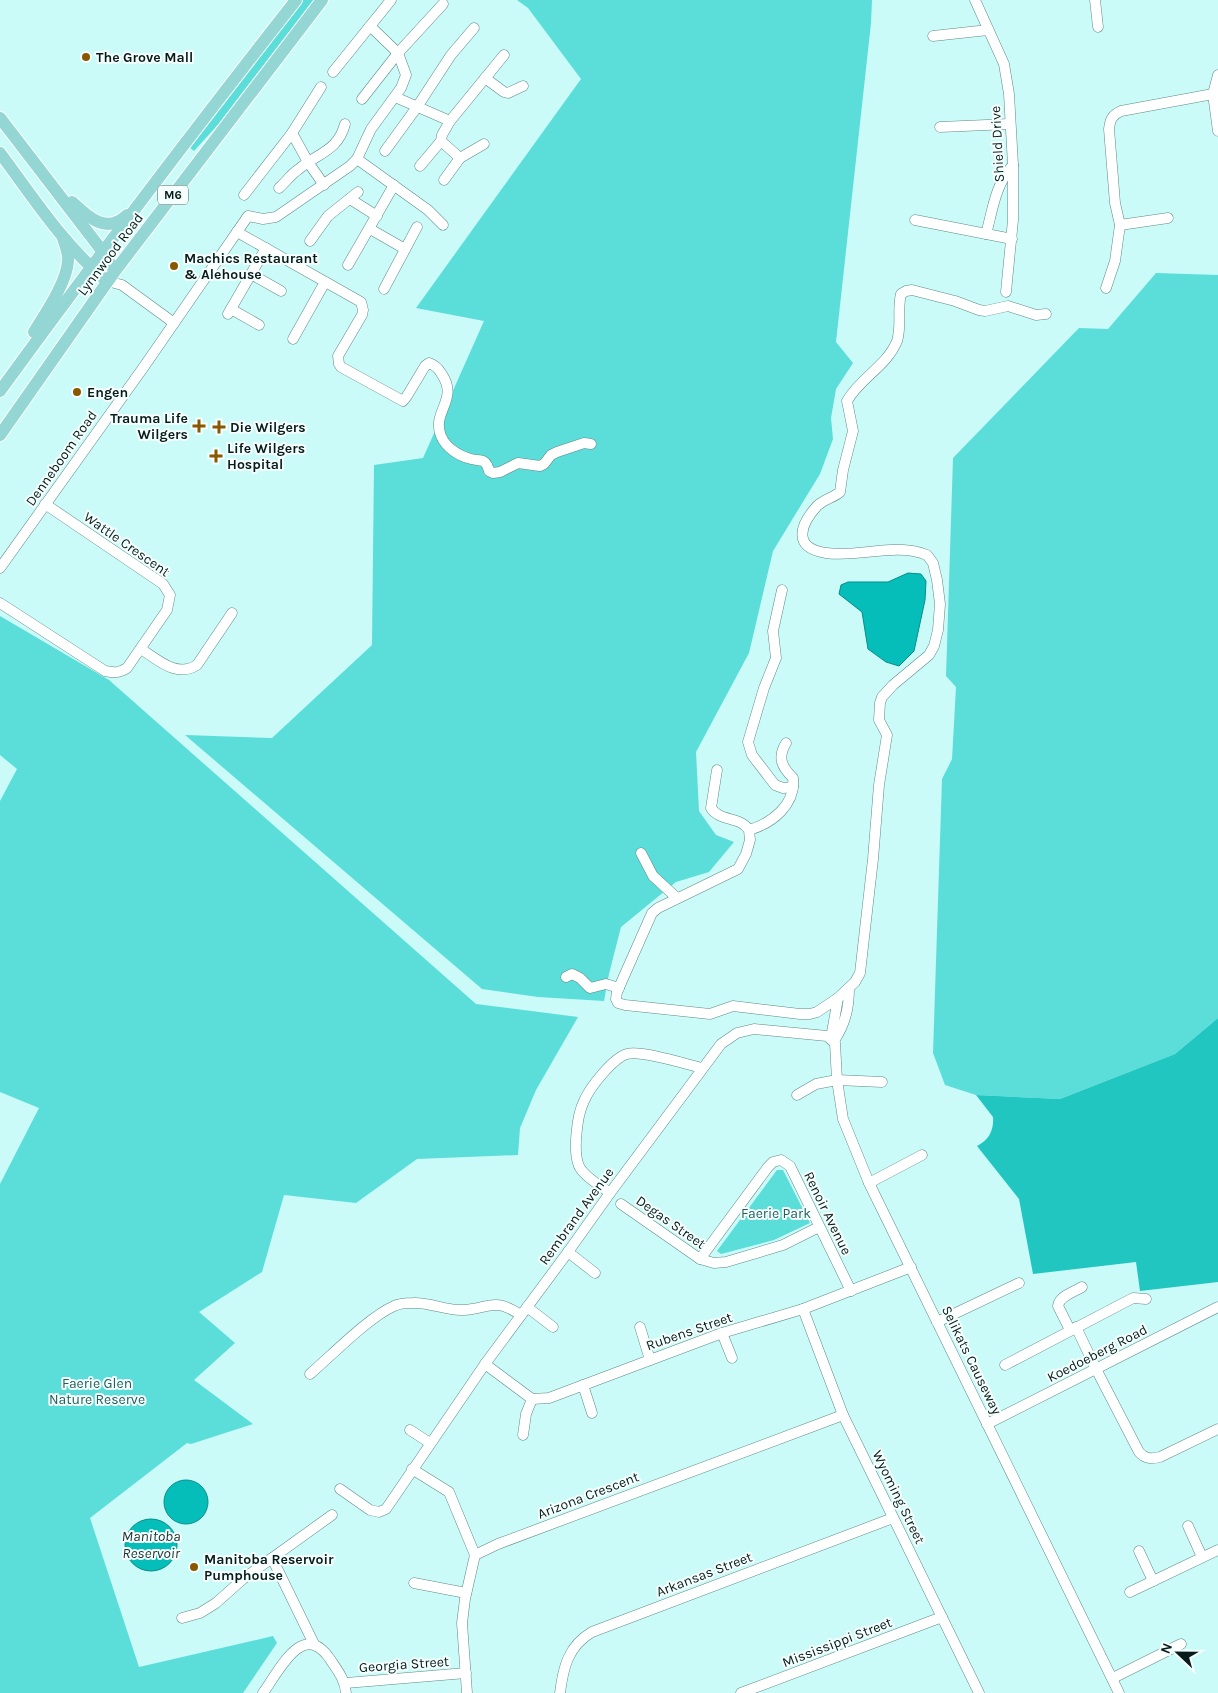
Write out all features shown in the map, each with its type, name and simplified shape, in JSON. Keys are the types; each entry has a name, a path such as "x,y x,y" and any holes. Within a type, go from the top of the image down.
{"main road":[{"name":"Lynnwood Road","path":"0,392 90,267 296,0"},
{"name":"Lynnwood Road","path":"0,435 111,276 322,0"},
{"path":"0,118 103,252 111,276"},
{"path":"27,152 72,202 93,221 106,224 121,221 138,204"},
{"path":"0,153 63,238 90,267 111,276"},
{"path":"0,388 50,307 67,270 68,259 63,238"}],"street":[{"path":"333,72 391,0"},
{"name":"Shield Drive","path":"976,0 1004,64 1009,94 1013,165 1012,239 1006,292"},
{"path":"1095,0 1098,27"},
{"path":"362,99 398,53 443,4"},
{"path":"292,133 308,162 324,185 357,159 371,129 395,97 406,76 398,53 370,26"},
{"path":"385,151 417,107 445,63 474,28"},
{"path":"933,36 988,30"},
{"path":"420,166 441,141 442,135 450,122 504,55"},
{"path":"1218,75 1213,94 1218,131"},
{"path":"485,78 508,93 523,86"},
{"path":"244,195 292,133 321,87"},
{"path":"1106,288 1115,261 1120,225 1115,203 1109,129 1114,115 1213,94"},
{"path":"395,97 450,122"},
{"path":"279,188 308,162 331,149 341,136 345,124"},
{"path":"940,127 1010,124"},
{"path":"441,141 460,158"},
{"path":"444,180 460,158 484,144"},
{"path":"357,159 428,210 443,225"},
{"path":"986,234 998,187 1005,174 1013,165"},
{"path":"348,265 394,184"},
{"name":"Denneboom Road","path":"0,568 248,216 263,219 276,217 324,185"},
{"path":"310,240 328,216 354,195 377,216"},
{"path":"1120,225 1168,218"},
{"path":"915,220 1012,239"},
{"path":"384,289 417,227"},
{"path":"370,228 405,249"},
{"path":"237,232 357,300 363,306 362,315 338,356 338,364 341,367 403,400 422,370 430,363 435,366 445,379 448,387 448,396 438,422 441,436 448,447 468,458 482,461 494,473 518,463 540,466 557,452 584,443 591,444"},
{"path":"259,324 230,312 266,248"},
{"path":"251,274 281,291"},
{"path":"111,276 174,323"},
{"path":"293,339 325,282"},
{"path":"717,770 711,808 719,816 746,825 750,830 750,840 740,867 730,874 658,908 651,915 616,999 621,1004 710,1014 733,1006 800,1014 816,1012 838,998 858,978 861,967 873,859 879,785 887,737 887,732 879,720 880,703 893,686 931,652 938,630 940,597 933,563 924,554 900,551 824,553 807,544 803,540 802,533 817,507 840,492 843,470 853,431 847,401 887,358 896,342 899,332 901,294 912,290 979,310 991,310 1008,306 1036,315 1046,314"},
{"name":"Wattle Crescent","path":"0,602 106,671 120,673 127,668 142,649 167,610 170,601 168,590 163,584 45,504"},
{"path":"782,590 773,631 776,658 764,688 748,742 752,755 775,784 783,788 792,787"},
{"path":"142,649 174,669 190,670 197,665 232,613"},
{"path":"750,830 782,812 789,802 793,777 785,770 781,761 782,750 786,743"},
{"path":"641,853 653,876 677,898"},
{"path":"566,977 572,974 576,975 590,988 606,984 619,988"},
{"path":"830,1038 845,1021 849,1006 849,988"},
{"name":"Selikats Causeway","path":"838,998 830,1038 842,1119 869,1183 1119,1693"},
{"name":"Rembrand Avenue","path":"340,1488 370,1510 379,1512 386,1509 485,1364 702,1068 727,1039 737,1033 759,1029 830,1038"},
{"path":"610,1193 583,1172 577,1160 576,1147 582,1104 587,1095 611,1065 628,1054 640,1053 702,1068"},
{"path":"797,1095 816,1084 837,1080 882,1082"},
{"path":"869,1183 922,1155"},
{"name":"Renoir Avenue","path":"700,1259 762,1174 773,1162 778,1160 790,1166 851,1291"},
{"name":"Degas Street","path":"622,1204 700,1259 714,1263 732,1260 783,1245 819,1227"},
{"path":"568,1252 595,1273"},
{"name":"Rubens Street","path":"532,1399 554,1396 722,1333 803,1309 911,1267"},
{"path":"937,1322 1019,1283"},
{"path":"1082,1287 1065,1297 1058,1303 1058,1306 1096,1369 1142,1456 1150,1459 1160,1457 1218,1429"},
{"path":"1005,1365 1133,1298 1146,1299"},
{"path":"310,1374 382,1312 396,1305 415,1302 458,1310 497,1304 524,1311 553,1327"},
{"name":"Koedoeberg Road","path":"988,1424 1218,1307"},
{"name":"Wyoming Street","path":"803,1309 843,1415 979,1693"},
{"path":"640,1327 650,1360"},
{"path":"722,1333 732,1358"},
{"path":"485,1364 532,1399 526,1414 522,1435"},
{"path":"583,1384 592,1412"},
{"name":"Arizona Crescent","path":"475,1555 498,1544 843,1415"},
{"path":"410,1430 430,1443"},
{"path":"412,1469 449,1492 475,1555 466,1593 462,1622 467,1693"},
{"path":"182,1618 208,1609 244,1578 332,1515"},
{"name":"Arkansas Street","path":"560,1693 564,1668 570,1654 576,1644 592,1632 893,1518"},
{"path":"1188,1526 1202,1557"},
{"path":"1130,1592 1218,1550"},
{"path":"1139,1551 1152,1581"},
{"path":"272,1558 314,1644 323,1650 346,1688"},
{"path":"414,1583 466,1593"},
{"name":"Mississippi Street","path":"741,1693 942,1617"},
{"path":"263,1693 294,1650 302,1645 314,1644"},
{"path":"1113,1678 1180,1644"},
{"name":"Georgia Street","path":"346,1688 466,1673"}],"green space":[{"path":"302,0 319,0 245,95 194,151 189,147"},
{"path":"517,0 872,0 836,342 853,363 836,389 831,418 833,439 820,474 773,551 749,653 696,752 699,811 716,835 734,842 709,872 676,882 621,927 604,1001 538,997 482,989 185,735 272,738 372,645 374,465 423,458 484,321 416,308 581,79 528,8"},
{"path":"1156,273 1218,275 1218,1018 1175,1054 1060,1099 976,1095 945,1085 933,1053 942,779 952,759 956,687 946,676 953,458 1079,328 1108,329"},
{"name":"Faerie Glen Nature Reserve","path":"0,616 109,680 476,1004 578,1017 536,1090 520,1128 518,1155 417,1159 356,1203 284,1195 262,1272 199,1312 235,1343 194,1380 253,1424 191,1444 187,1443 90,1518 139,1667 273,1636 277,1643 243,1693 0,1693 0,1184 39,1108 0,1092 0,801 17,769 0,755"},
{"name":"Faerie Park","path":"777,1170 783,1170 810,1223 774,1240 721,1254 717,1251"}],"shaded area":[{"path":"1218,1018 1218,1282 1140,1291 1136,1262 1033,1274 1019,1199 977,1146 985,1141 990,1134 993,1126 993,1117 976,1095 1060,1099 1175,1054"}],"water":[{"path":"908,573 921,574 926,581 925,600 914,651 899,666 886,662 868,649 862,612 839,594 841,585 848,582 888,582"},
{"name":"Manitoba Reservoir","path":"190,1480 202,1486 207,1493 207,1511 202,1518 195,1523 182,1524 174,1521 167,1514 164,1498 167,1490 174,1483"},
{"name":"Manitoba Reservoir","path":"146,1519 156,1519 166,1523 173,1530 177,1545 173,1560 166,1567 156,1571 146,1571 136,1567 129,1560 125,1550 125,1540 129,1530 136,1523"}],"place":[{"name":"The Grove Mall","path":"86,57"},
{"name":"Machics Restaurant & Alehouse","path":"174,266"},
{"name":"Engen","path":"77,392"},
{"name":"Trauma Life Wilgers","path":"199,426"},
{"name":"Die Wilgers","path":"219,427"},
{"name":"Life Wilgers Hospital","path":"216,456"},
{"name":"Manitoba Reservoir Pumphouse","path":"194,1567"}]}
